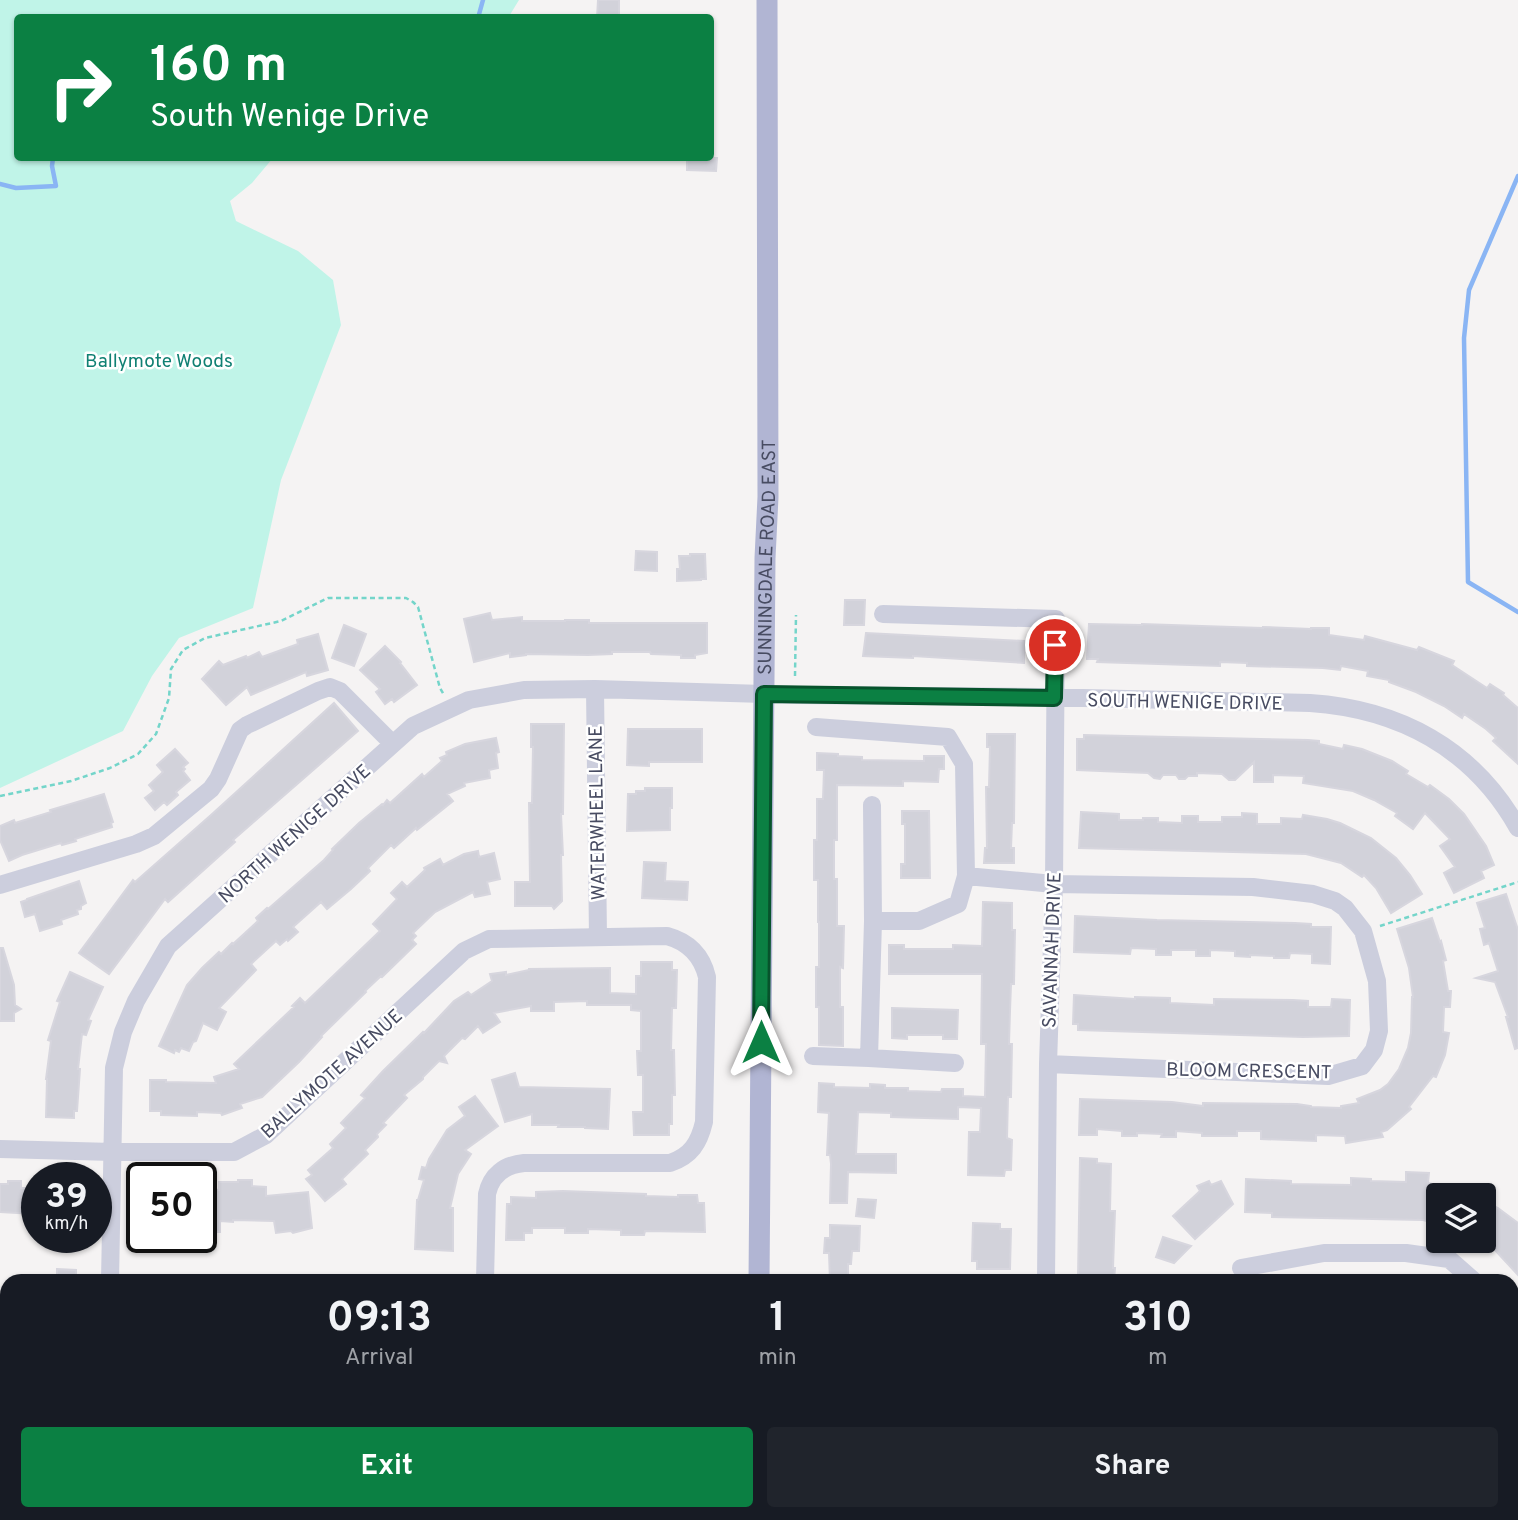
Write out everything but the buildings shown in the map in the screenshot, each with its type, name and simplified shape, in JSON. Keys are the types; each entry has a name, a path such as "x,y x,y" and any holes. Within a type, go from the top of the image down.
{"main road":[{"name":"SUNNINGDALE ROAD EAST","path":"759,1274 765,558 768,497 767,0"}],"street":[{"name":"SAVANNAH DRIVE","path":"883,614 1056,619 1046,1274"},
{"path":"0,884 136,844 154,836 211,789 240,730 318,691 330,687 341,691 393,744"},
{"name":"NORTH WENIGE DRIVE","path":"110,1274 114,1068 123,1032 136,1001 168,946 413,726 470,700 524,690 595,689 764,694"},
{"name":"WATERWHEEL LANE","path":"595,689 598,937"},
{"name":"SOUTH WENIGE DRIVE","path":"764,694 1340,705 1369,712 1415,729 1436,741 1461,759 1489,786 1518,828"},
{"path":"816,727 948,737 964,764 966,876 958,904 919,921 873,921"},
{"path":"869,1058 873,921 872,805"},
{"name":"BLOOM CRESCENT","path":"966,876 1054,884 1253,887 1313,894 1335,901 1345,908 1363,931 1377,981 1379,1031 1374,1049 1362,1066 1328,1076 1048,1065"},
{"name":"BALLYMOTE AVENUE","path":"0,1149 234,1152 266,1135 464,951 489,939 667,936 681,941 702,963 707,977 704,1122 698,1142 687,1155 670,1163 524,1163 502,1170 491,1183 487,1194 485,1274"},
{"path":"813,1056 955,1063"},
{"path":"1241,1268 1324,1253 1406,1253 1449,1259 1466,1274"}],"path":[{"path":"0,796 71,781 110,768 138,754 156,733 169,698 171,669 183,650 205,638 281,621 328,598 405,598 413,601 418,607 440,688 450,709"},
{"path":"795,676 796,615"},
{"path":"1380,926 1518,882"}],"green space":[{"name":"Ballymote Woods","path":"0,0 519,0 510,14 14,14 14,161 270,161 252,183 230,201 236,221 298,251 333,280 341,325 281,480 253,608 179,638 152,676 123,731 0,788"}],"waterway":[{"path":"479,14 483,0"},
{"path":"0,184 16,188 56,186 53,161"},
{"path":"1518,176 1469,290 1464,338 1468,582 1518,612"}],"route":[{"path":"761,1042 764,694 1054,698 1055,645"}]}
